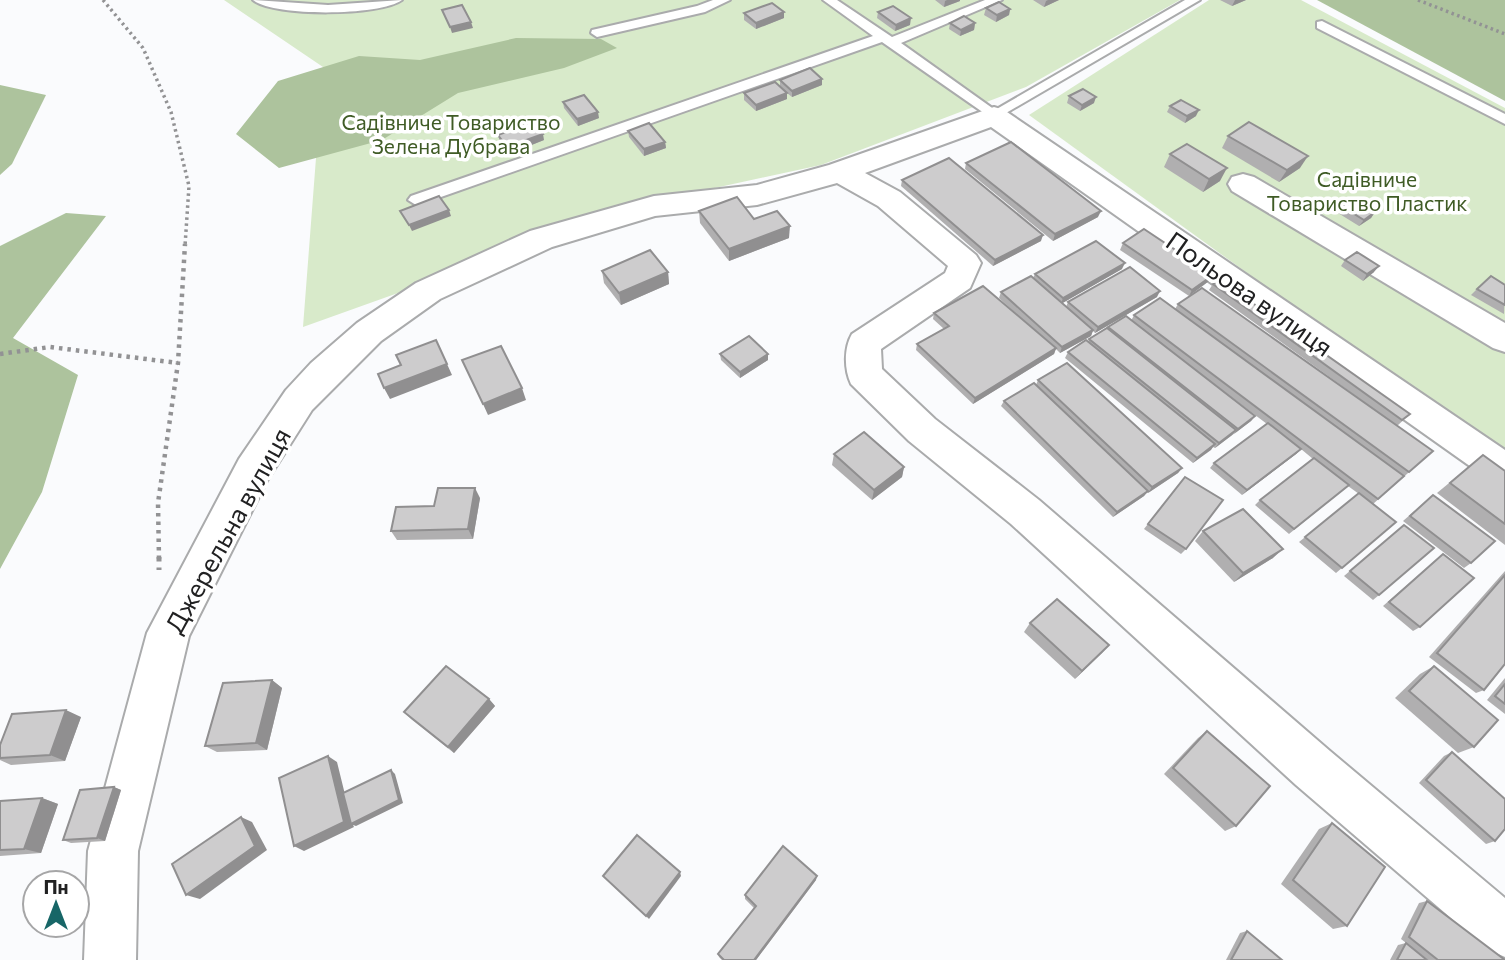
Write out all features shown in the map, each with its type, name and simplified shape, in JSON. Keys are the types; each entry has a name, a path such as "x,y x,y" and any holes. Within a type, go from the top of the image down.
{"street":[{"name":"Джерельна вулиця","path":"110,960 113,851 168,633 253,470 299,400 324,373 369,332 429,291 541,239 654,206 757,195 840,172 994,116"},
{"name":"Польова вулиця","path":"994,116 1505,470"},
{"path":"840,172 889,200 965,263 958,279 864,343 864,374 922,430 1025,512 1313,768 1505,931"},
{"path":"1244,184 1505,339"}],"lane":[{"path":"259,0 282,7 355,9 396,0"},
{"path":"597,33 701,9 724,0"},
{"path":"829,0 994,116 1194,0"},
{"path":"416,200 887,40 996,0"},
{"path":"1322,25 1505,120"}],"path":[{"path":"103,0 143,48 171,111 189,186 178,363 158,503 159,578"},
{"path":"1418,0 1505,34"},
{"path":"0,354 50,347 178,363"}],"green space":[{"name":"Садівниче Товариство Зелена Дубрава","path":"224,0 1180,0 1026,87 821,165 655,201 303,327 323,67"},
{"name":"Садівниче Товариство Пластик","path":"1209,0 1301,0 1505,108 1505,460 1029,115"},
{"path":"1317,0 1505,0 1505,101"},
{"path":"516,38 601,39 617,48 564,68 458,93 382,140 279,168 236,134 278,81 359,56 420,60"},
{"path":"0,85 46,95 12,164 0,175"},
{"path":"66,213 106,216 13,338 78,375 42,492 0,569 0,246"}],"building":[{"path":"999,2 1010,9 997,15 986,8"},
{"path":"772,3 784,12 756,23 744,13"},
{"path":"462,5 471,22 450,27 442,10"},
{"path":"893,6 911,18 896,25 878,12"},
{"path":"964,16 975,23 961,30 950,23"},
{"path":"810,68 822,79 792,91 780,80"},
{"path":"775,82 787,93 756,105 744,93"},
{"path":"1083,89 1096,97 1082,105 1069,96"},
{"path":"584,95 598,112 577,119 563,102"},
{"path":"1181,100 1199,110 1187,116 1170,106"},
{"path":"533,122 543,134 507,147 498,135"},
{"path":"1249,122 1308,156 1287,170 1228,136"},
{"path":"649,123 665,142 644,149 628,131"},
{"path":"1011,142 1101,211 1055,234 966,163"},
{"path":"1187,144 1227,168 1209,179 1170,154"},
{"path":"949,158 1043,235 995,260 902,180"},
{"path":"439,196 449,210 409,225 400,211"},
{"path":"737,197 754,219 777,211 790,226 729,249 699,211"},
{"path":"1354,199 1375,212 1364,220 1343,207"},
{"path":"1144,229 1213,275 1192,290 1123,243"},
{"path":"1096,241 1125,263 1063,298 1035,274"},
{"path":"650,250 668,272 619,293 602,271"},
{"path":"1357,252 1379,266 1367,274 1345,260"},
{"path":"1130,267 1160,291 1098,327 1068,302"},
{"path":"1031,276 1093,330 1062,347 1001,292"},
{"path":"1491,276 1505,285 1505,305 1477,289"},
{"path":"1220,280 1410,414 1402,420 1213,284"},
{"path":"983,286 1056,348 975,398 917,344 949,326 934,313"},
{"path":"1202,288 1433,451 1409,472 1178,304"},
{"path":"1160,298 1404,476 1378,499 1134,315"},
{"path":"1126,316 1255,416 1238,429 1108,327"},
{"path":"1107,328 1236,430 1219,443 1089,339"},
{"path":"749,336 768,354 740,372 720,354"},
{"path":"436,340 447,364 384,388 378,374 401,365 396,355"},
{"path":"1086,340 1215,444 1197,458 1068,352"},
{"path":"501,346 522,388 483,404 462,360"},
{"path":"1067,363 1182,468 1152,487 1038,380"},
{"path":"1034,383 1148,491 1117,512 1004,401"},
{"path":"1268,423 1301,449 1247,490 1214,463"},
{"path":"864,432 904,467 874,490 834,454"},
{"path":"1483,455 1505,471 1505,524 1450,483"},
{"path":"1314,458 1349,485 1294,529 1260,500"},
{"path":"1185,477 1223,500 1186,549 1148,524"},
{"path":"438,488 475,488 468,529 391,531 396,507 434,506"},
{"path":"1359,493 1396,522 1342,568 1305,537"},
{"path":"1433,495 1495,541 1471,563 1410,516"},
{"path":"1243,509 1283,549 1243,573 1203,531"},
{"path":"1404,525 1434,548 1379,595 1350,571"},
{"path":"1443,554 1474,578 1420,627 1389,602"},
{"path":"1505,575 1505,664 1484,690 1437,653"},
{"path":"1057,599 1109,645 1082,671 1030,623"},
{"path":"446,666 489,699 448,747 404,712"},
{"path":"1434,666 1498,720 1474,747 1409,691"},
{"path":"272,680 256,743 205,746 223,683"},
{"path":"1505,684 1505,704 1495,696"},
{"path":"66,710 50,755 0,758 0,745 12,714"},
{"path":"1207,731 1270,786 1236,826 1173,768"},
{"path":"1452,752 1505,799 1505,829 1495,841 1426,780"},
{"path":"328,756 344,822 294,846 279,778"},
{"path":"391,770 399,800 351,824 343,793"},
{"path":"114,787 97,838 63,840 80,790"},
{"path":"42,798 24,849 0,850 0,801"},
{"path":"241,817 255,846 186,895 172,864"},
{"path":"1332,823 1385,867 1347,926 1293,880"},
{"path":"637,835 680,872 646,916 603,876"},
{"path":"783,846 817,876 754,960 724,960 718,954 756,906 745,895"},
{"path":"1427,901 1505,960 1438,960 1409,937"},
{"path":"1247,931 1282,960 1231,960"},
{"path":"1406,943 1427,960 1397,960"}]}
